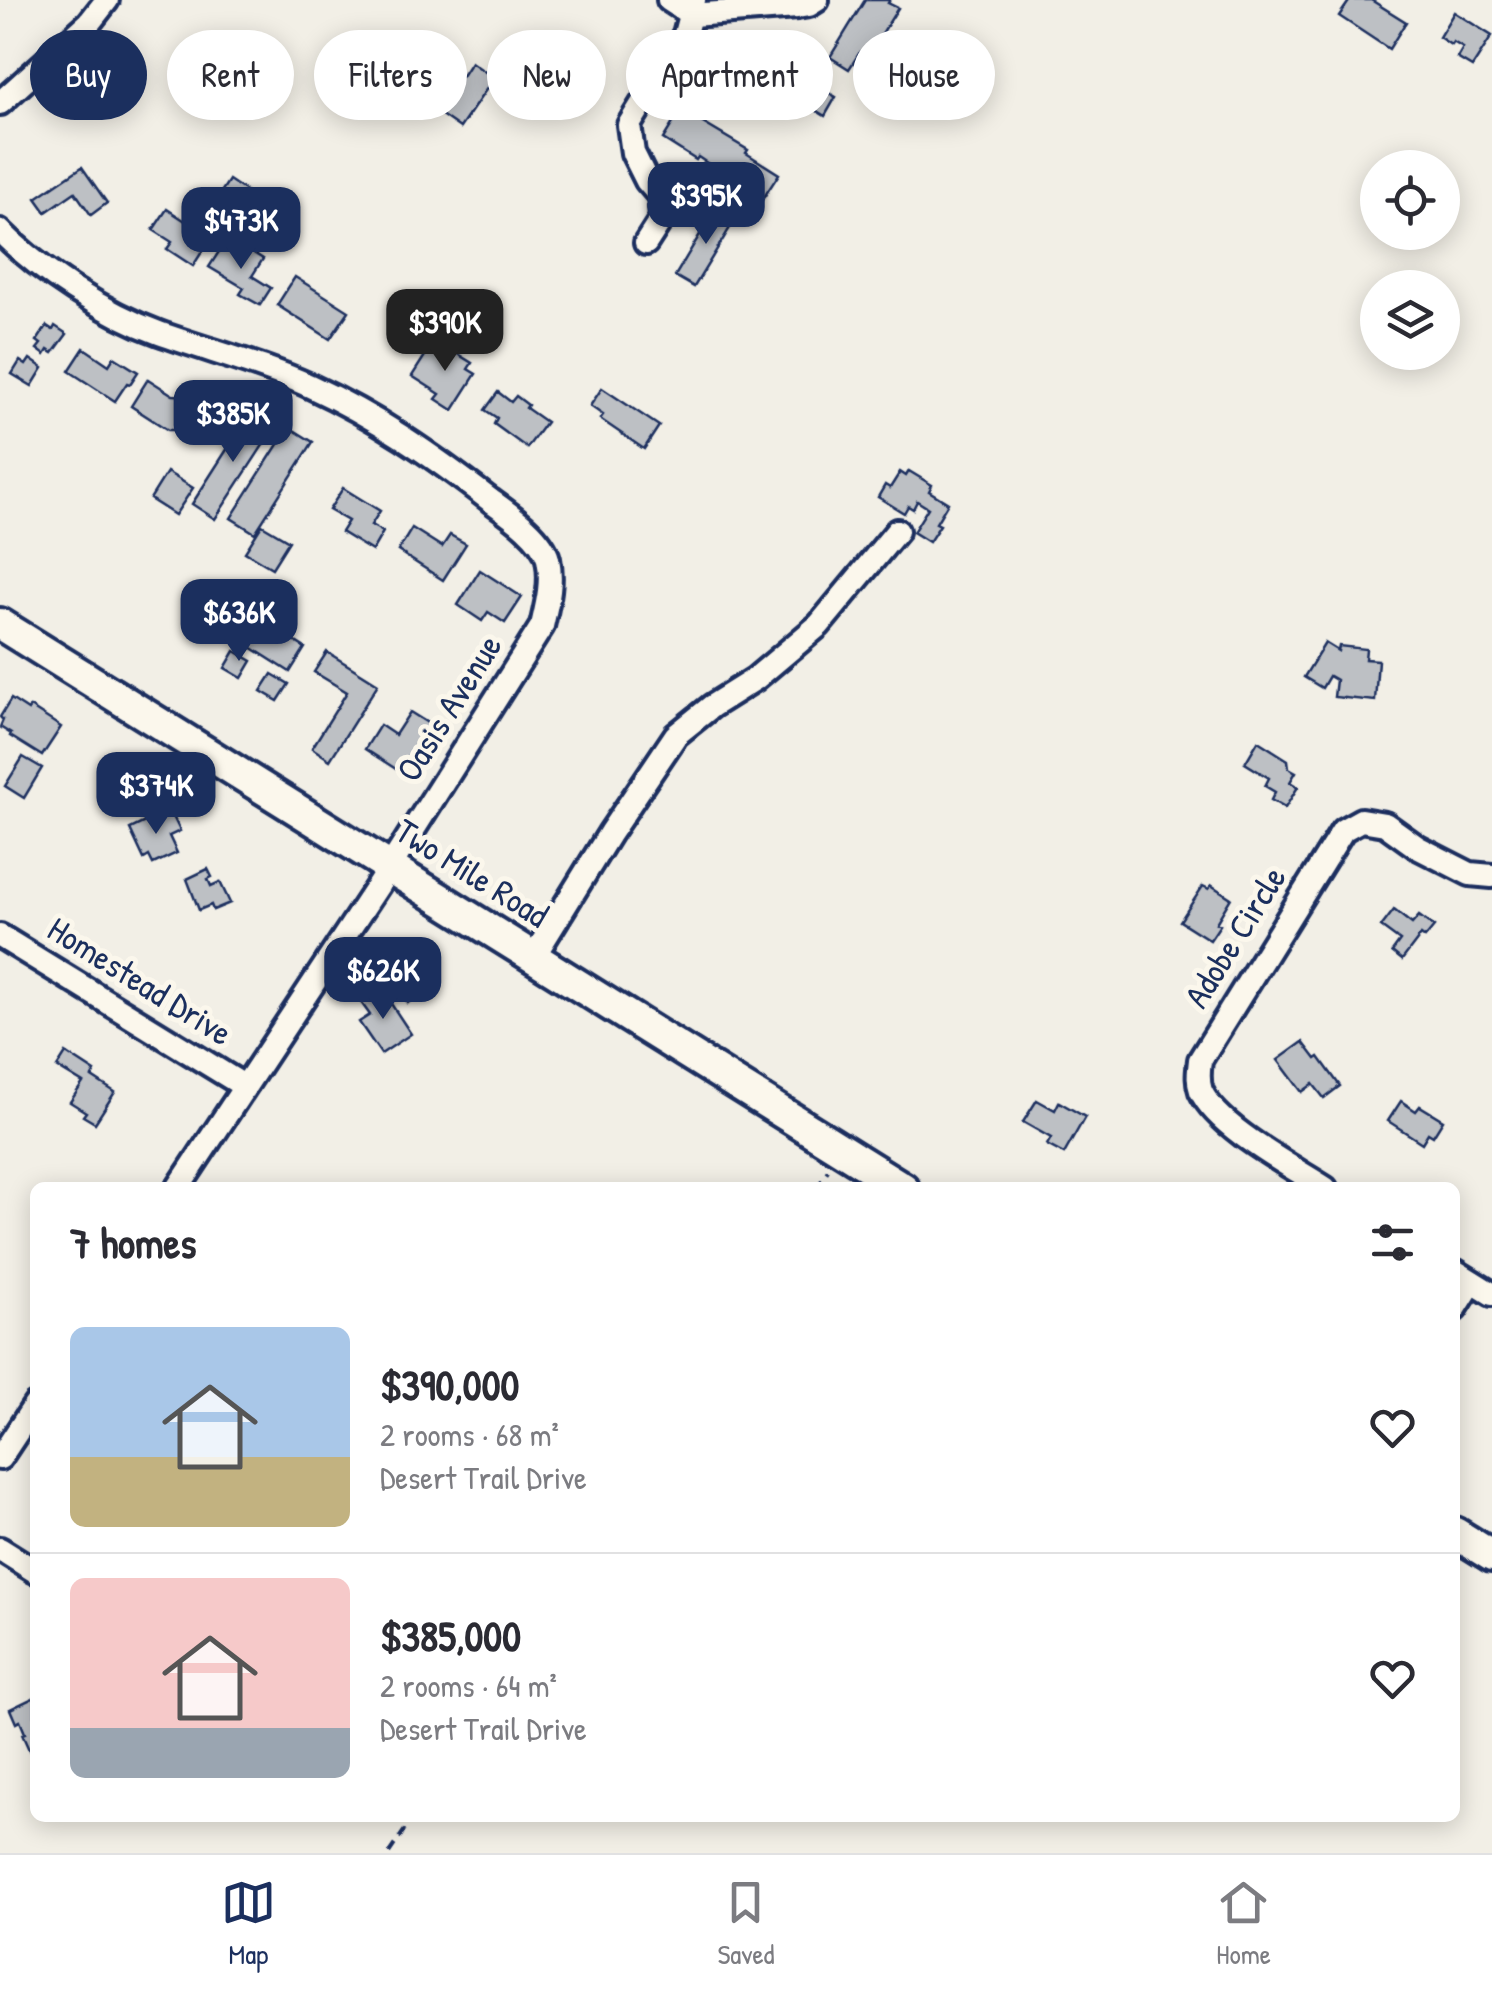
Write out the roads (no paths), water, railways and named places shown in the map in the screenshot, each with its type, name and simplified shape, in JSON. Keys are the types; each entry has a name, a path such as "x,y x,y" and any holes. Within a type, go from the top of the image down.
{"main road":[{"name":"Two Mile Road","path":"0,624 894,1182"},
{"path":"1460,1536 1492,1556"}],"street":[{"path":"0,102 89,23 107,0"},
{"path":"668,0 693,8 797,7 817,0"},
{"path":"646,243 662,218 660,196 647,181 633,153 629,125 686,34 693,8"},
{"name":"Oasis Avenue","path":"0,231 22,252 97,304 154,332 307,384 380,421 524,526 547,555 550,589 542,626 182,1182"},
{"path":"534,956 676,736 712,706 755,679 818,625 897,531"},
{"name":"Adobe Circle","path":"1316,1182 1233,1128 1212,1109 1200,1090 1200,1060 1343,830 1361,820 1385,824 1417,847 1470,874 1492,876"},
{"name":"Homestead Drive","path":"0,936 244,1086"},
{"path":"0,1458 30,1412"},
{"path":"0,1548 30,1568"}]}
